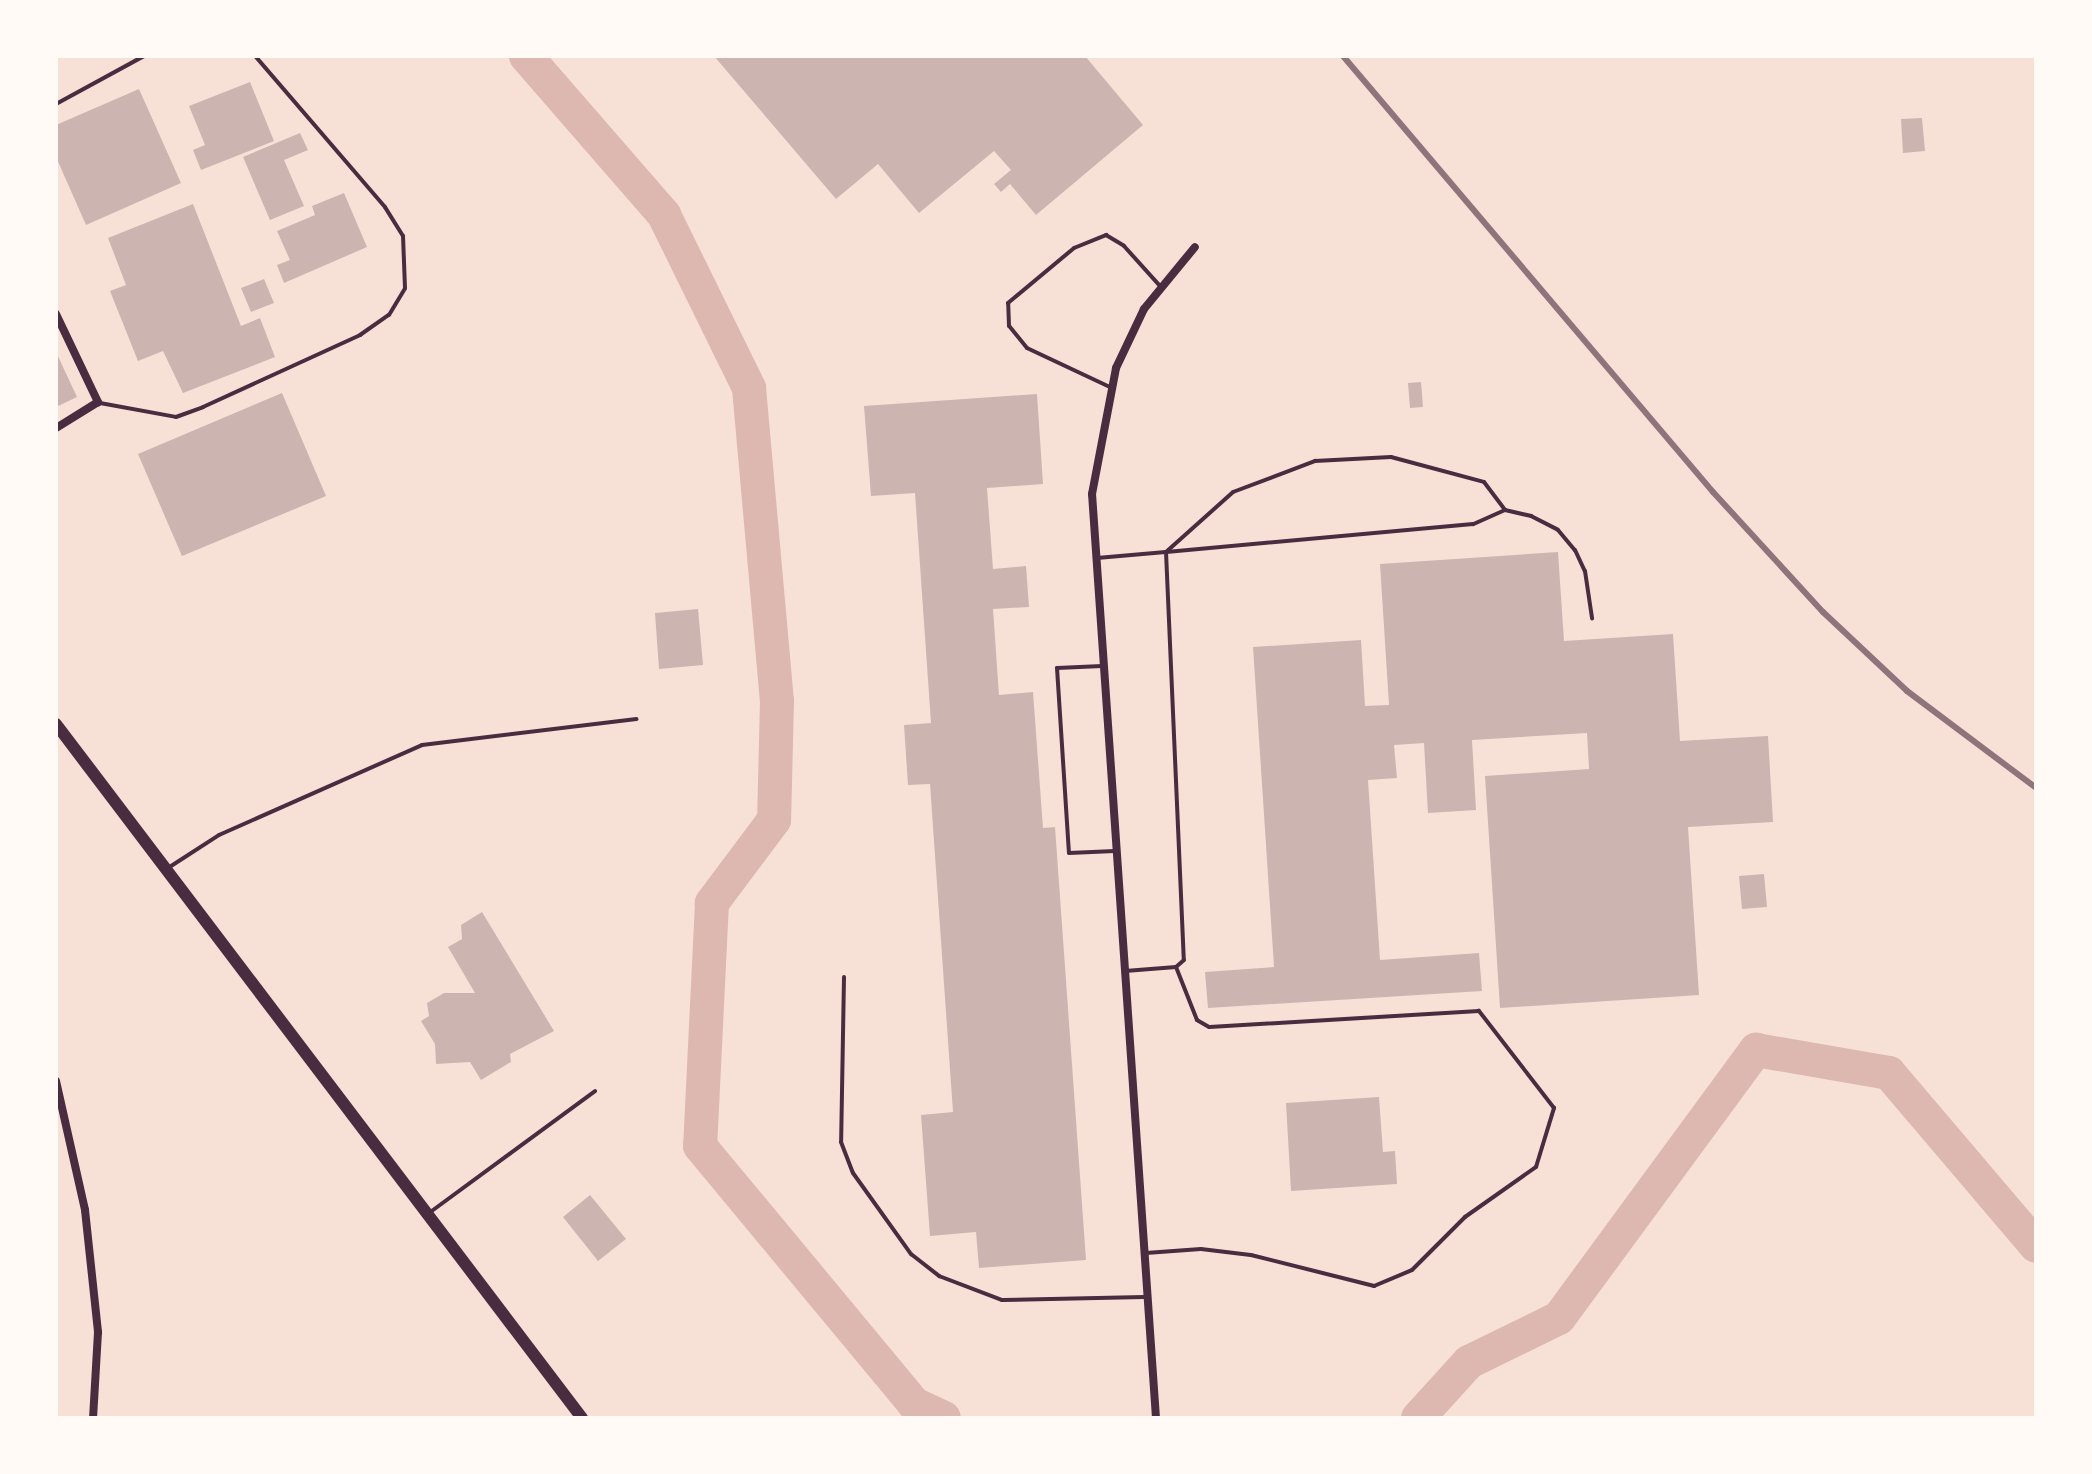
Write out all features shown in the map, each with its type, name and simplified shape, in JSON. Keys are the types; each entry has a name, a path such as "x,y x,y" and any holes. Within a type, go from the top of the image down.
{"main road":[{"path":"56,724 582,1418"}],"street":[{"path":"1156,1418 1144,1297 1092,494 1112,388 1144,309 1195,247"},
{"path":"56,314 98,402 56,428"},
{"path":"56,1081 85,1210 98,1332 93,1418"}],"lane":[{"path":"56,104 144,56"},
{"path":"98,402 149,416 176,417 203,407 360,335 389,315 405,288 403,236 385,207 255,56"},
{"path":"1112,388 1027,348 1009,326 1008,303 1074,248 1106,235 1124,246 1160,286"},
{"path":"1166,552 1233,492 1315,461 1391,457 1484,482 1505,510"},
{"path":"1096,558 1473,524 1505,510 1531,516 1558,530 1575,550 1585,571 1592,618"},
{"path":"1123,971 1176,967 1184,960 1166,552"},
{"path":"1103,666 1057,668 1069,853 1115,851"},
{"path":"166,870 219,835 422,745 636,719"},
{"path":"1141,1253 1201,1249 1251,1255 1374,1286 1412,1270 1465,1217 1536,1167 1554,1108 1479,1011 1209,1027 1197,1020 1176,967"},
{"path":"844,977 841,1142 853,1173 911,1254 939,1276 1002,1300 1144,1297"},
{"path":"427,1214 595,1091"}],"building":[{"path":"714,56 1085,56 1143,125 1036,215 1010,184 1001,192 994,184 1011,170 994,151 919,213 878,164 836,199"},
{"path":"250,82 274,141 201,170 193,150 205,145 189,106"},
{"path":"139,89 181,183 86,225 56,157 56,125"},
{"path":"1922,118 1925,151 1903,153 1901,119"},
{"path":"300,133 308,150 284,160 304,206 270,220 243,157"},
{"path":"344,193 367,247 284,283 277,265 290,260 277,231 315,215 312,206"},
{"path":"193,204 241,326 260,318 275,357 183,393 163,351 138,361 110,291 126,285 108,238"},
{"path":"264,279 274,303 251,312 241,288"},
{"path":"56,352 77,397 56,407"},
{"path":"1421,382 1423,407 1410,408 1408,383"},
{"path":"282,393 326,496 182,556 138,454"},
{"path":"1037,394 1043,484 987,488 993,569 1026,566 1029,607 993,609 999,695 1033,692 1043,828 1055,827 1086,1260 979,1268 976,1232 930,1236 921,1115 953,1112 930,784 908,785 904,725 931,723 915,493 871,496 864,406"},
{"path":"1558,552 1564,641 1673,634 1680,741 1768,736 1773,822 1688,827 1699,995 1500,1008 1485,776 1589,769 1587,733 1472,740 1476,810 1428,813 1424,743 1394,745 1397,778 1368,780 1380,960 1479,953 1482,991 1208,1008 1205,972 1274,967 1253,647 1361,640 1365,706 1389,705 1380,564"},
{"path":"698,609 703,665 659,669 655,613"},
{"path":"1764,874 1767,907 1742,909 1739,876"},
{"path":"482,912 554,1031 510,1054 511,1062 481,1080 470,1062 436,1064 435,1044 421,1021 429,1016 427,1003 444,993 475,993 448,947 462,939 461,925"},
{"path":"1379,1097 1383,1152 1395,1151 1397,1184 1291,1191 1286,1103"},
{"path":"590,1195 626,1239 598,1261 563,1217"}],"waterway":[{"path":"526,56 664,215 749,388 777,701 774,820 712,903 700,1146 914,1404 944,1418"},
{"path":"1418,1418 1469,1362 1559,1318 1756,1050 1889,1073 2036,1246"}],"railway":[{"path":"1343,56 1713,492 1823,612 1907,691 2036,788"}]}
